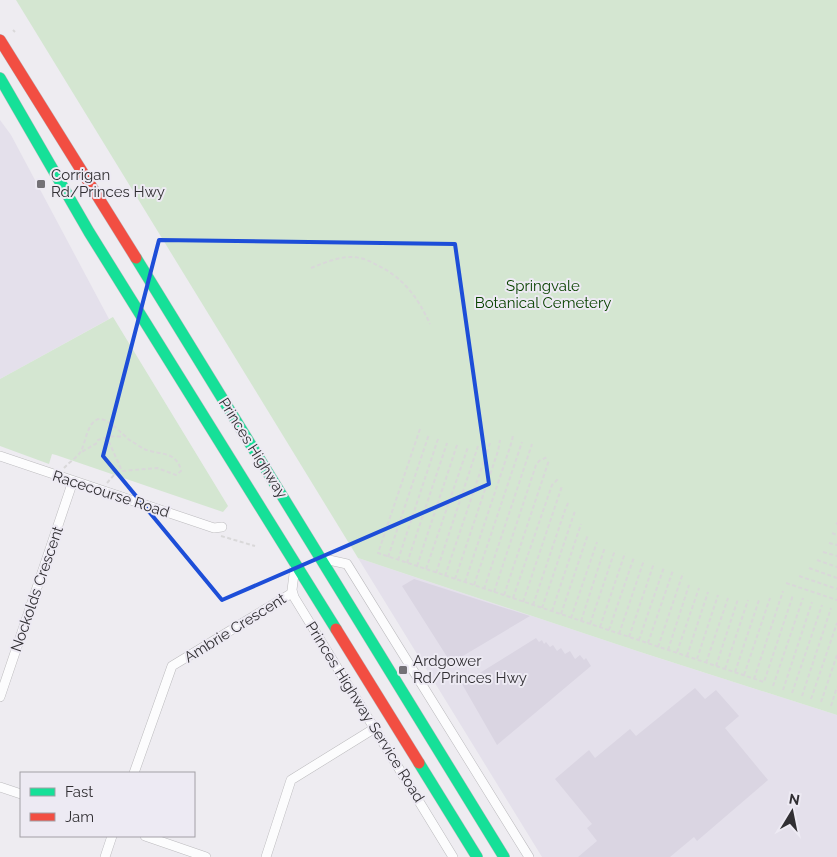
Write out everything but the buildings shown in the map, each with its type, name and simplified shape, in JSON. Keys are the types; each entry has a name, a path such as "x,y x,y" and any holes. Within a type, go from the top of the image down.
{"highway":[{"name":"Princes Highway","path":"0,40 110,215 504,857"},
{"name":"Princes Highway","path":"0,79 89,232 477,857"}],"street":[{"name":"Racecourse Road","path":"0,456 220,531"},
{"name":"Nockolds Crescent","path":"0,697 73,481"},
{"path":"320,558 347,564 528,857"},
{"path":"292,593 295,563"},
{"name":"Princes Highway Service Road","path":"292,593 454,857"},
{"name":"Ambrie Crescent","path":"134,772 172,666 292,593"},
{"path":"266,857 291,780 375,728"},
{"path":"0,787 20,794"},
{"path":"106,857 112,837"},
{"path":"148,837 206,857"}],"path":[{"path":"311,268 326,262 349,257 373,262 398,277 407,286 430,324"},
{"path":"80,453 87,434 95,421 99,419 108,421 126,437 144,449 153,453 161,452 169,455 181,471 176,475 157,468 122,471 114,475 102,491"},
{"path":"420,429 378,553 764,682 793,595"},
{"path":"388,556 429,434"},
{"path":"465,582 513,435"},
{"path":"57,476 70,461 97,443 98,440 115,436 126,437"},
{"path":"104,438 109,442 122,471"},
{"path":"398,560 438,439"},
{"path":"455,579 500,440"},
{"path":"474,585 522,442"},
{"path":"407,563 447,443"},
{"path":"446,576 490,444"},
{"path":"484,588 532,444"},
{"path":"417,566 457,445"},
{"path":"426,569 468,446"},
{"path":"436,573 478,446"},
{"path":"494,592 536,465 539,461 548,457"},
{"path":"504,595 549,460"},
{"path":"513,598 552,485 558,479"},
{"path":"523,602 562,486"},
{"path":"533,605 564,510 570,501"},
{"path":"542,608 575,511"},
{"path":"552,611 581,524"},
{"path":"220,531 255,546"},
{"path":"832,533 837,535"},
{"path":"562,614 588,534"},
{"path":"571,618 597,542"},
{"path":"829,543 837,545"},
{"path":"581,621 606,547"},
{"path":"590,624 615,550"},
{"path":"823,552 837,556"},
{"path":"600,627 624,553"},
{"path":"609,630 634,557"},
{"path":"619,634 644,560"},
{"path":"817,560 837,567"},
{"path":"629,637 654,563"},
{"path":"639,640 664,567"},
{"path":"809,568 837,578"},
{"path":"648,643 673,570"},
{"path":"658,647 683,573"},
{"path":"799,576 837,589"},
{"path":"786,583 837,600"},
{"path":"668,650 689,585"},
{"path":"677,653 699,588"},
{"path":"754,679 783,591"},
{"path":"687,656 708,592"},
{"path":"697,660 718,595"},
{"path":"706,663 728,598"},
{"path":"744,675 770,598"},
{"path":"773,686 803,598"},
{"path":"716,666 738,600"},
{"path":"725,669 748,600"},
{"path":"735,672 759,600"},
{"path":"783,690 812,602"},
{"path":"792,693 822,605"},
{"path":"802,696 831,608"},
{"path":"812,699 837,623"},
{"path":"821,702 837,654"},
{"path":"831,706 837,687"}],"highlighted area":[{"path":"159,240 455,244 489,484 222,600 103,456"}],"shaded area":[{"path":"0,120 11,135 109,319 0,379"},
{"path":"358,558 837,715 837,857 542,857"}],"green space":[{"name":"Springvale Botanical Cemetery","path":"16,0 837,0 837,715 358,558"},
{"path":"113,317 228,506 223,512 56,455 52,454 49,464 0,446 0,379"}],"traffic: fast":[{"path":"0,78 89,232 336,629"},
{"path":"136,258 504,857"},
{"path":"419,763 477,857"}],"traffic: jam":[{"path":"0,40 136,258"},
{"path":"336,629 419,763"}],"place":[{"name":"Corrigan Rd/Princes Hwy","path":"41,184"},
{"name":"Ardgower Rd/Princes Hwy","path":"403,670"}]}
